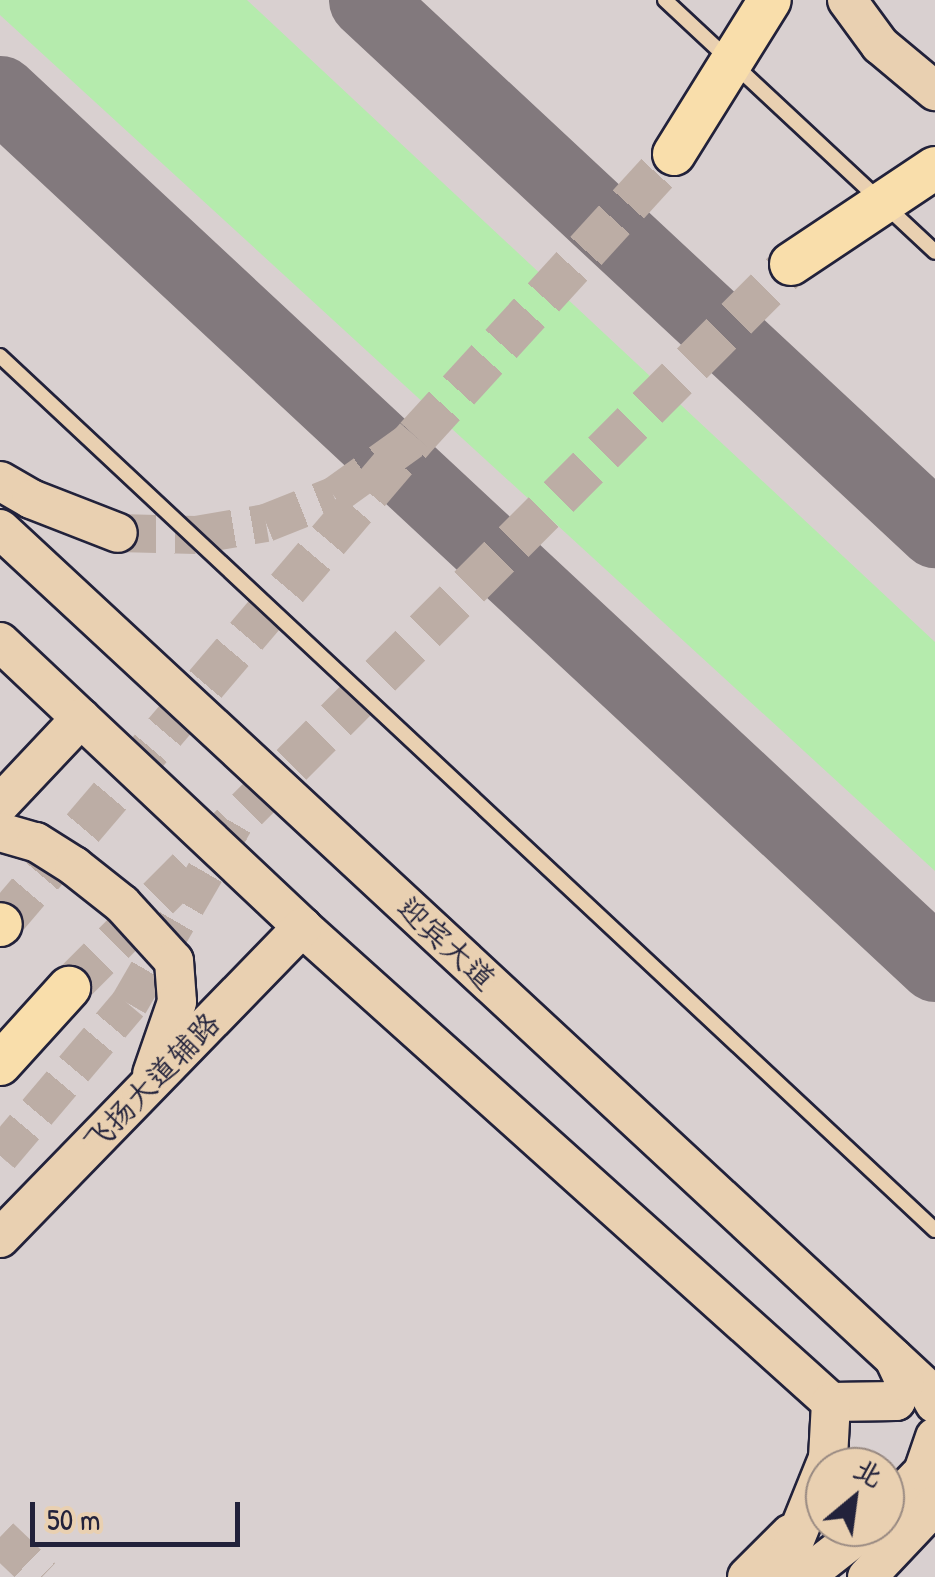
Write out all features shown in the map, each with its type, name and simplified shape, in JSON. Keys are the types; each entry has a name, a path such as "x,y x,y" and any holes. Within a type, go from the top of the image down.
{"main road":[{"path":"674,154 770,0"},
{"path":"847,0 880,45 935,91"},
{"path":"791,264 935,168"},
{"path":"0,481 32,499 118,533"},
{"name":"迎宾大道","path":"0,529 894,1358 926,1388 935,1404"},
{"path":"0,642 302,927 830,1402 876,1405 896,1401 905,1382 894,1358"},
{"path":"0,804 80,718"},
{"path":"0,832 36,842 74,866 122,904 174,961 177,1002 148,1086"},
{"name":"飞扬大道辅路","path":"0,1238 302,927"},
{"path":"0,1064 69,988"},
{"path":"780,1577 828,1458 830,1402"},
{"path":"905,1490 923,1472 935,1438"},
{"path":"867,1577 935,1505"},
{"path":"747,1577 803,1522"},
{"path":"804,1577 842,1547"}],"lane":[{"path":"665,0 935,252"},
{"path":"0,356 935,1230"}],"shaded area":[{"path":"0,0 935,0 935,1577 0,1577"}],"green space":[{"path":"0,0 247,0 935,642 935,871 0,15"}],"taxiway":[{"path":"366,0 935,530"},
{"path":"0,93 935,964"}],"tunnel":[{"path":"1,924 416,437 674,154"},
{"path":"69,988 791,264"},
{"path":"118,533 196,535 266,523 334,496 416,437"},
{"path":"0,1156 129,1004 239,814"},
{"path":"0,1537 42,1577"}]}
